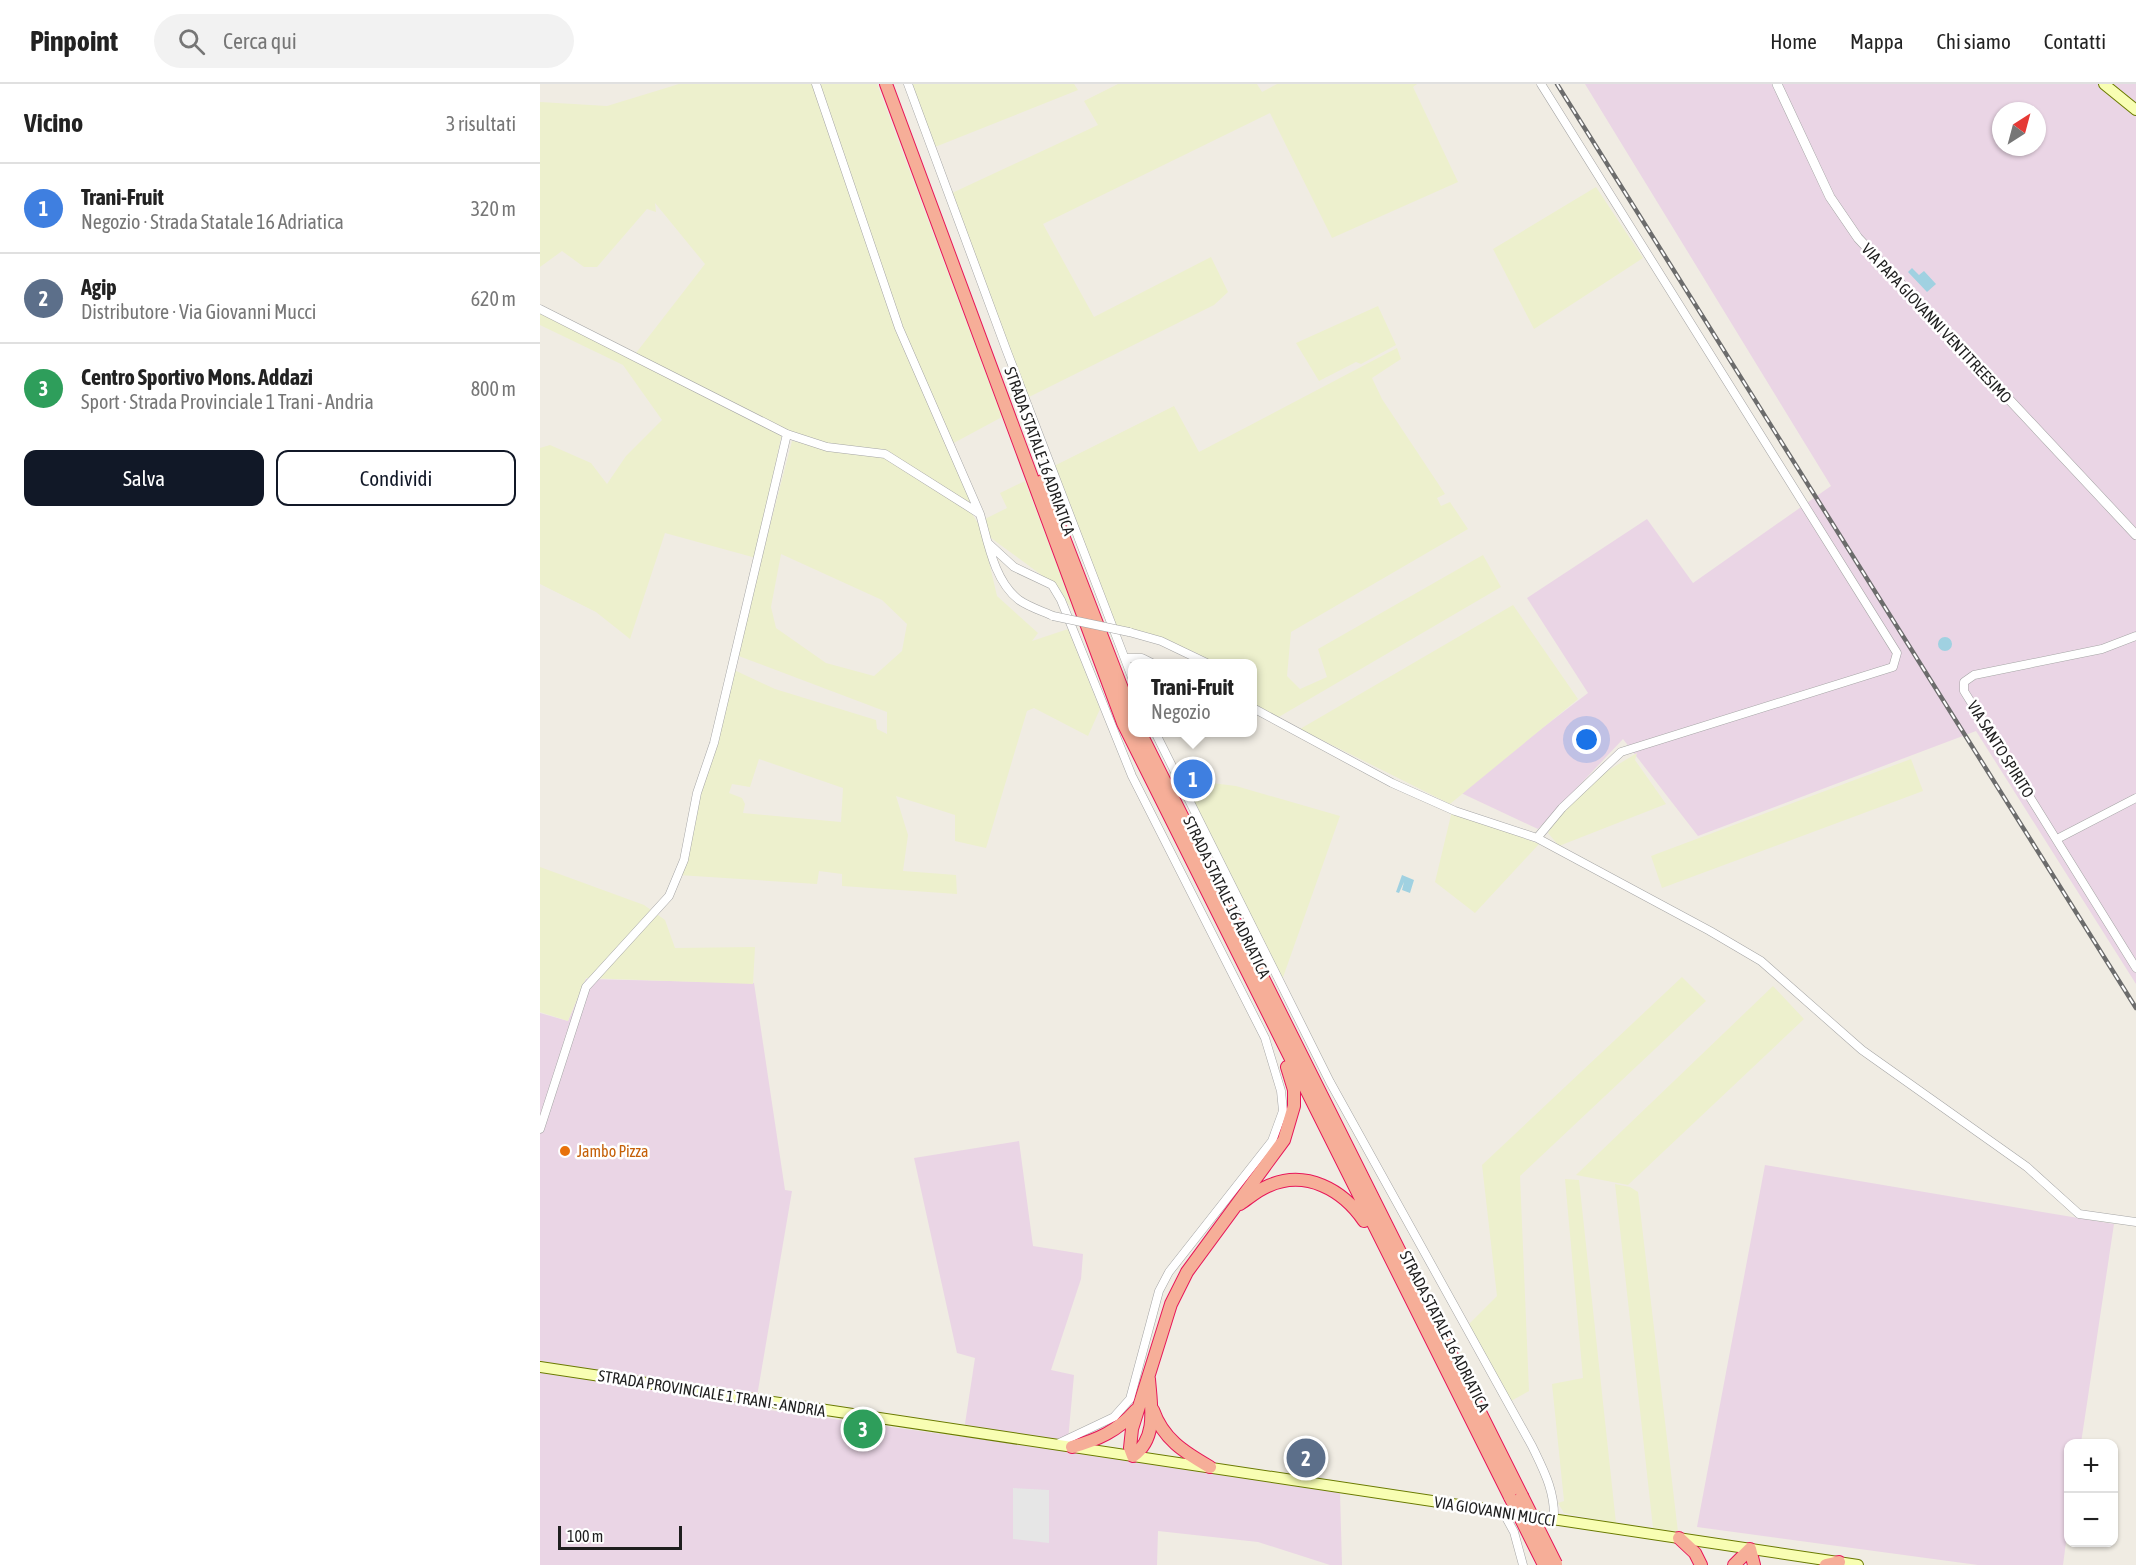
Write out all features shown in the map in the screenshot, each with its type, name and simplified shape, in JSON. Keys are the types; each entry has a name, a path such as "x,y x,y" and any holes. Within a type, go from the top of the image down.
{"highway":[{"name":"STRADA STATALE 16 ADRIATICA","path":"886,84 1128,733"},
{"name":"STRADA STATALE 16 ADRIATICA","path":"894,84 1082,588 1128,704"},
{"name":"STRADA STATALE 16 ADRIATICA","path":"1130,737 1268,1017 1425,1326 1516,1496 1556,1565"},
{"name":"STRADA STATALE 16 ADRIATICA","path":"1142,737 1516,1496 1545,1565"},
{"path":"1133,1456 1148,1440 1145,1405 1149,1379 1170,1304 1187,1272 1284,1140 1294,1106 1294,1090 1268,1017"},
{"path":"1232,1209 1268,1186 1284,1182 1322,1185 1339,1193 1354,1207 1364,1222 1399,1289 1425,1326"},
{"path":"1072,1447 1094,1441 1115,1430 1145,1405"},
{"path":"1133,1456 1130,1438 1145,1405"},
{"path":"1145,1405 1162,1431 1180,1449 1210,1467"},
{"path":"1679,1538 1695,1553 1701,1565"},
{"path":"1734,1565 1750,1549"},
{"path":"1750,1549 1754,1565"},
{"path":"1826,1565 1848,1564"}],"main road":[{"path":"2104,84 2136,110"},
{"name":"STRADA PROVINCIALE 1 TRANI - ANDRIA","path":"540,1367 1133,1456"},
{"name":"VIA GIOVANNI MUCCI","path":"1133,1456 1848,1564"}],"street":[{"path":"816,84 899,328 980,514 989,544 1006,585 1018,599 1053,616 1161,641 1200,659"},
{"path":"908,84 1006,349 1128,666"},
{"path":"1537,838 1562,808 1621,752 1893,667 1897,654 1541,84"},
{"name":"VIA PAPA GIOVANNI VENTITREESIMO","path":"1777,84 1830,197 1858,238 2136,535"},
{"path":"540,309 787,434 827,447 885,454 980,514"},
{"path":"540,1129 586,987 669,896 684,860 697,793 714,743 787,434"},
{"path":"989,544 1014,567 1052,585 1061,600 1132,776 1265,1038 1281,1091 1283,1111 1272,1142 1169,1272 1156,1302 1130,1399 1114,1417 1055,1444"},
{"name":"VIA SANTO SPIRITO","path":"2136,636 2102,649 1974,675 1964,682 1964,691 2136,968"},
{"path":"1125,658 1144,659"},
{"path":"1257,710 1392,783 1455,811 1537,838 1654,899 1761,961 1862,1050 2027,1167 2079,1214 2136,1222"},
{"path":"1158,737 1330,1082 1532,1446 1550,1484 1554,1500 1554,1520"},
{"path":"2057,839 2136,798"},
{"path":"1503,1512 1514,1532 1523,1565"}],"shaded area":[{"path":"1585,84 2136,84 2136,984 1976,731 1698,836 1623,739 1538,829 1459,792 1588,693 1527,598 1647,519 1693,583 1831,486"},
{"path":"586,979 754,983 785,1190 792,1191 755,1408 963,1437 975,1358 957,1353 914,1158 1019,1141 1033,1246 1083,1254 1081,1279 1051,1370 1074,1375 1067,1451 1340,1493 1342,1565 1330,1565 1258,1542 1158,1531 1157,1565 540,1565 540,1013 568,1021"},
{"path":"1765,1165 2114,1224 2082,1439 2064,1439 2065,1547 2063,1565 1978,1565 1697,1527"},
{"path":"1013,1488 1049,1490 1049,1543 1013,1539"}],"green space":[{"path":"679,84 877,84 1002,417 950,445 981,515 886,453 818,443 726,404 636,353 705,264 655,203 656,212 647,209 597,267 584,267 562,251 540,267 540,102 607,106"},
{"path":"912,84 1074,84 1078,90 935,147"},
{"path":"1118,84 1257,84 1262,92 1277,84 1417,84 1413,87 1458,182 1332,238 1270,113 1043,224 1094,317 1211,257 1228,292 1214,305 1027,398 952,193 1098,125 1084,101"},
{"path":"1596,187 1643,258 1534,329 1493,249"},
{"path":"1378,306 1396,345 1361,364 1356,362 1319,381 1296,343"},
{"path":"540,314 566,324 782,433 756,558 665,533 630,639 596,612 540,584 540,448 550,445 591,463 607,484 626,456 662,420 623,365 540,325"},
{"path":"1397,348 1401,359 1372,378 1382,399 1445,494 1437,498 1441,506 1450,502 1468,529 1291,632 1287,676 1300,689 1327,677 1318,649 1483,555 1501,587 1277,718 1257,707 1257,659 1206,659 1195,652 1114,624 1054,466 1174,406 1199,452"},
{"path":"792,441 881,456 969,509 981,528 997,596 1038,633 1032,641 1068,629 1100,709 1088,736 1034,708 1027,711 986,848 955,841 955,815 896,796 908,835 903,871 956,875 957,894 842,886 842,874 819,871 817,884 678,875 732,669 775,689 876,720 877,729 887,734 887,712 736,655","holes":["781,554 882,600 907,624 902,651 874,676 826,663 776,628 771,607","759,759 843,788 841,822 743,813 745,804 742,798 729,793 732,784 750,787"]},
{"path":"1025,481 1076,615 1055,585 991,538 983,520 1007,508 1000,493"},
{"path":"1513,605 1578,699 1450,804 1300,729"},
{"path":"1637,753 1635,760 1666,804 1559,846 1548,833 1559,815 1599,776"},
{"path":"1911,759 1923,791 1662,888 1651,856"},
{"path":"1179,779 1236,786 1340,816 1281,983"},
{"path":"1452,811 1539,844 1475,913 1435,882"},
{"path":"540,867 644,905 665,920 675,948 755,947 753,984 586,978 568,1021 540,1012"},
{"path":"1682,977 1706,1001 1520,1176 1529,1391 1509,1402 1467,1326 1497,1296 1482,1165"},
{"path":"1773,986 1804,1019 1628,1185 1576,1175"},
{"path":"1565,1179 1579,1180 1616,1523 1564,1513 1558,1503 1564,1501 1552,1384 1583,1378"},
{"path":"1615,1184 1630,1187 1638,1192 1678,1532 1653,1528"}],"water":[{"path":"1912,268 1919,275 1924,271 1936,284 1927,292 1908,272"},
{"path":"1945,637 1950,639 1952,644 1950,649 1945,651 1940,649 1938,644 1940,639"},
{"path":"1402,875 1414,880 1410,893 1402,890 1404,882 1399,893 1396,892"}],"railway":[{"path":"1557,84 2136,1008"}],"place":[{"name":"Trani-Fruit","path":"1193,779"},
{"name":"Jambo Pizza","path":"565,1151"},
{"name":"Centro Sportivo Mons. Addazi","path":"863,1429"},
{"name":"Agip","path":"1306,1458"}]}
